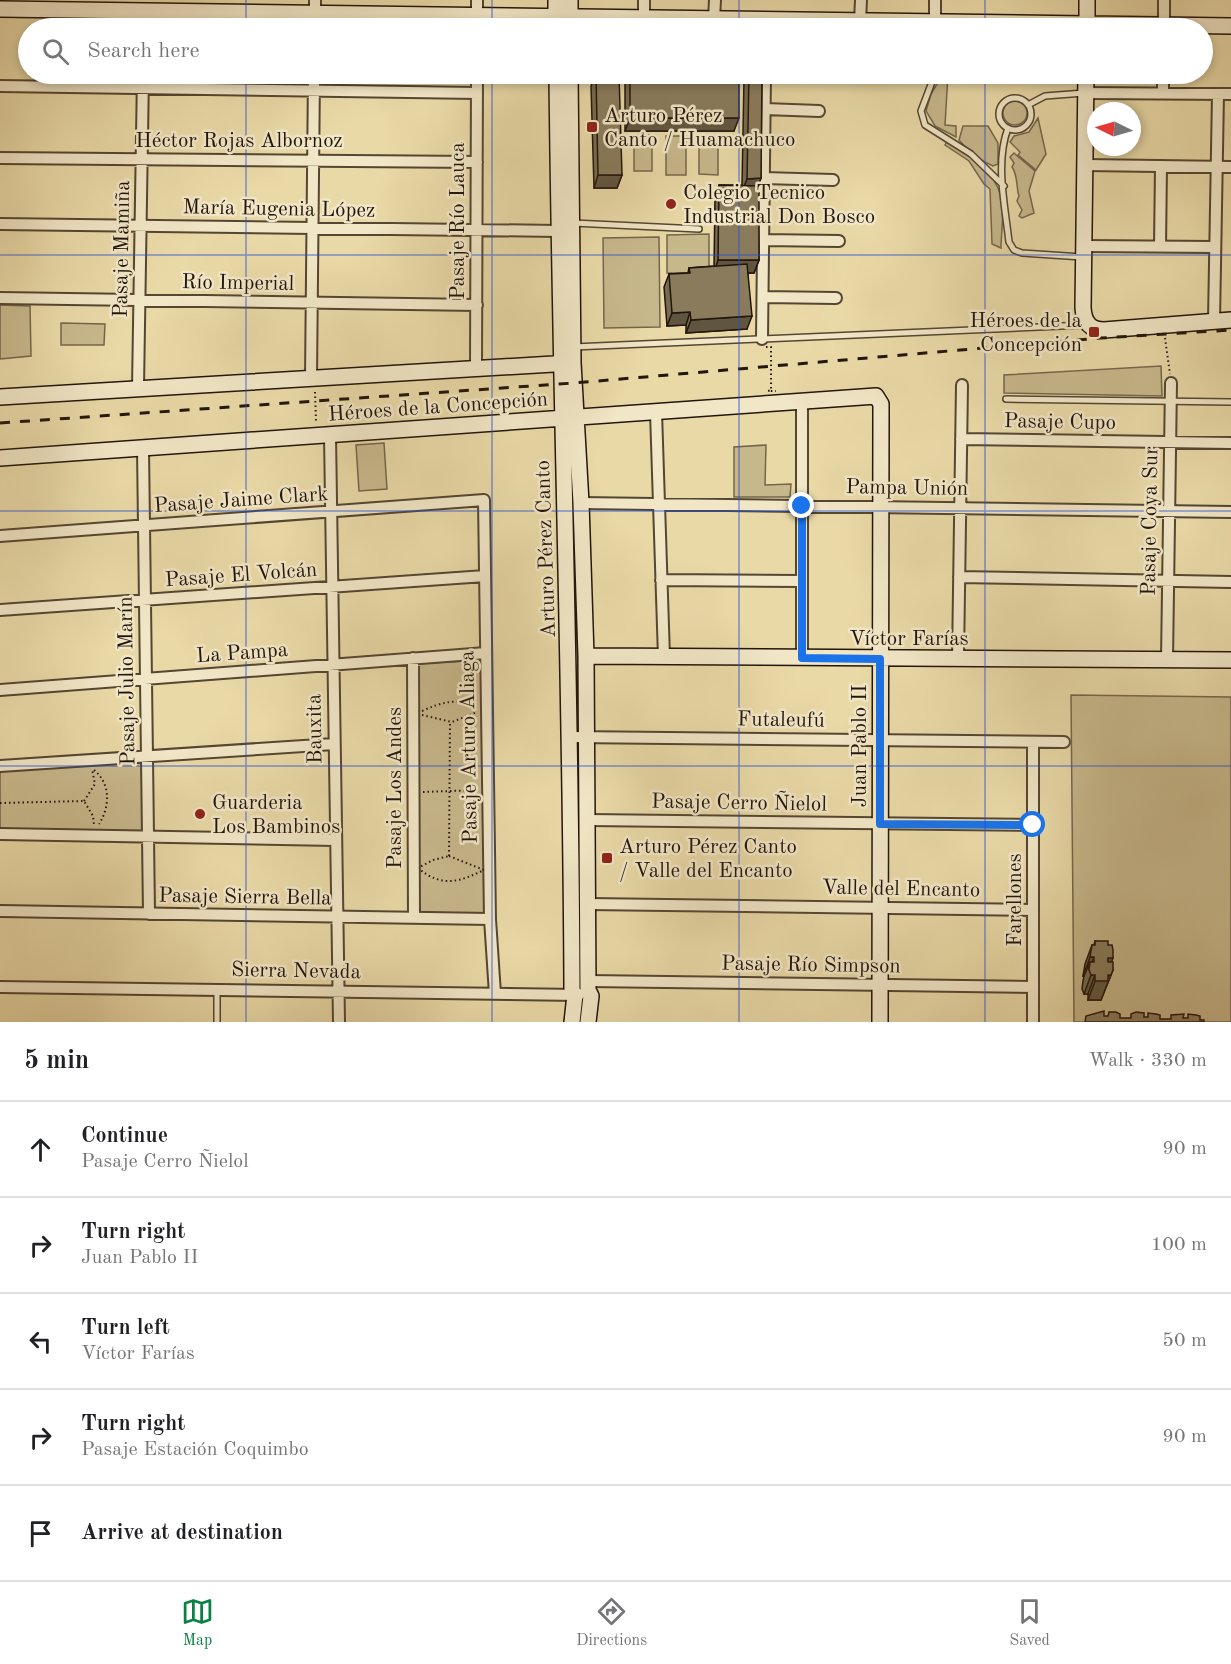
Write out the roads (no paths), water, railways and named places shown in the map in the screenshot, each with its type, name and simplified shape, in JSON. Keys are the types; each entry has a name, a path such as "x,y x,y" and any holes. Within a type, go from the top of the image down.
{"street":[{"path":"556,0 562,18"},
{"path":"564,18 570,0"},
{"path":"644,0 644,18 714,18 715,0"},
{"path":"860,18 861,0"},
{"path":"935,18 936,0"},
{"path":"1087,0 1087,18"},
{"path":"1164,0 1164,18"},
{"path":"0,9 24,5 144,11 194,6 315,6 520,18"},
{"path":"144,11 144,18"},
{"path":"1213,26 1231,26"},
{"name":"Pasaje Mamiña","path":"138,388 143,84"},
{"path":"311,378 314,84"},
{"name":"Pasaje Río Lauca","path":"476,368 477,84"},
{"name":"Arturo Pérez Canto","path":"557,84 558,231 570,418 572,991 575,995 572,1022"},
{"name":"Arturo Pérez Canto","path":"566,355 572,223 570,84"},
{"path":"764,343 765,84"},
{"path":"1086,84 1083,308 1088,325 1104,330 1231,320"},
{"path":"1163,84 1163,93"},
{"path":"0,86 477,93"},
{"path":"1086,93 1231,94"},
{"path":"1214,321 1218,94"},
{"path":"765,110 819,111"},
{"name":"Héctor Rojas Albornoz","path":"0,158 477,162"},
{"path":"1085,165 1231,167"},
{"path":"1160,247 1161,166"},
{"path":"764,178 833,180"},
{"name":"María Eugenia López","path":"0,224 558,231"},
{"path":"764,240 839,241"},
{"path":"1084,251 1215,247"},
{"path":"763,297 836,298"},
{"name":"Río Imperial","path":"0,298 477,304"},
{"name":"Héroes de la Concepción","path":"0,397 476,368 566,355"},
{"name":"Pasaje Coya Sur","path":"1167,660 1171,382"},
{"path":"958,659 962,385"},
{"name":"Héroes de la Concepción","path":"0,458 143,448 322,429 570,418 872,395 879,398"},
{"name":"Juan Pablo II","path":"879,398 881,506 880,1022"},
{"path":"802,401 802,658"},
{"path":"656,412 664,657"},
{"name":"Arturo Pérez Canto","path":"570,418 581,503 586,656 590,988 588,1022"},
{"name":"Bauxita","path":"322,429 331,512 339,1022"},
{"name":"Pasaje Cupo","path":"961,439 1231,443"},
{"name":"Pasaje Julio Marín","path":"143,448 149,914"},
{"name":"Pasaje Jaime Clark","path":"0,536 484,500"},
{"name":"Pasaje Arturo Aliaga","path":"484,500 490,919 495,993"},
{"name":"Pampa Unión","path":"581,503 1231,512"},
{"name":"Pasaje El Volcán","path":"0,610 485,576"},
{"path":"959,577 1231,582"},
{"path":"661,580 802,581"},
{"name":"La Pampa","path":"0,690 486,653"},
{"name":"Víctor Farías","path":"586,656 1231,660"},
{"name":"Pasaje Los Andes","path":"413,658 414,918"},
{"name":"Futaleufú","path":"571,737 1064,742"},
{"name":"Farellones","path":"1033,741 1033,1022"},
{"path":"0,766 334,744"},
{"name":"Pasaje Cerro Ñielol","path":"588,820 1033,825"},
{"path":"0,834 335,840"},
{"name":"Valle del Encanto","path":"588,904 1033,910"},
{"name":"Pasaje Sierra Bella","path":"0,911 490,919"},
{"name":"Pasaje Río Simpson","path":"590,988 880,985 1033,987"},
{"name":"Sierra Nevada","path":"0,987 575,995 590,988"}],"lane":[{"path":"930,84 922,102 921,111 925,125 971,154 1004,186"},
{"path":"1028,105 1045,96 1086,93"},
{"path":"1016,98 1028,105 1030,115 1026,124 1017,129 1008,128 999,116 1003,103 1016,98"},
{"path":"1008,128 1002,143 1009,242 1014,250 1022,253 1084,251"},
{"path":"572,223 699,229"},
{"path":"566,355 1088,325"},
{"path":"1006,399 1231,402"},
{"path":"217,989 217,1022"}],"railway":[{"path":"0,423 574,383 1101,338 1231,330"}],"place":[{"name":"Arturo Pérez Canto / Huamachuco","path":"592,127"},
{"name":"Colegio Tecnico Industrial Don Bosco","path":"671,204"},
{"name":"Héroes de la Concepción","path":"1094,332"},
{"name":"Guarderia Los Bambinos","path":"200,814"},
{"name":"Arturo Pérez Canto / Valle del Encanto","path":"607,858"}]}
